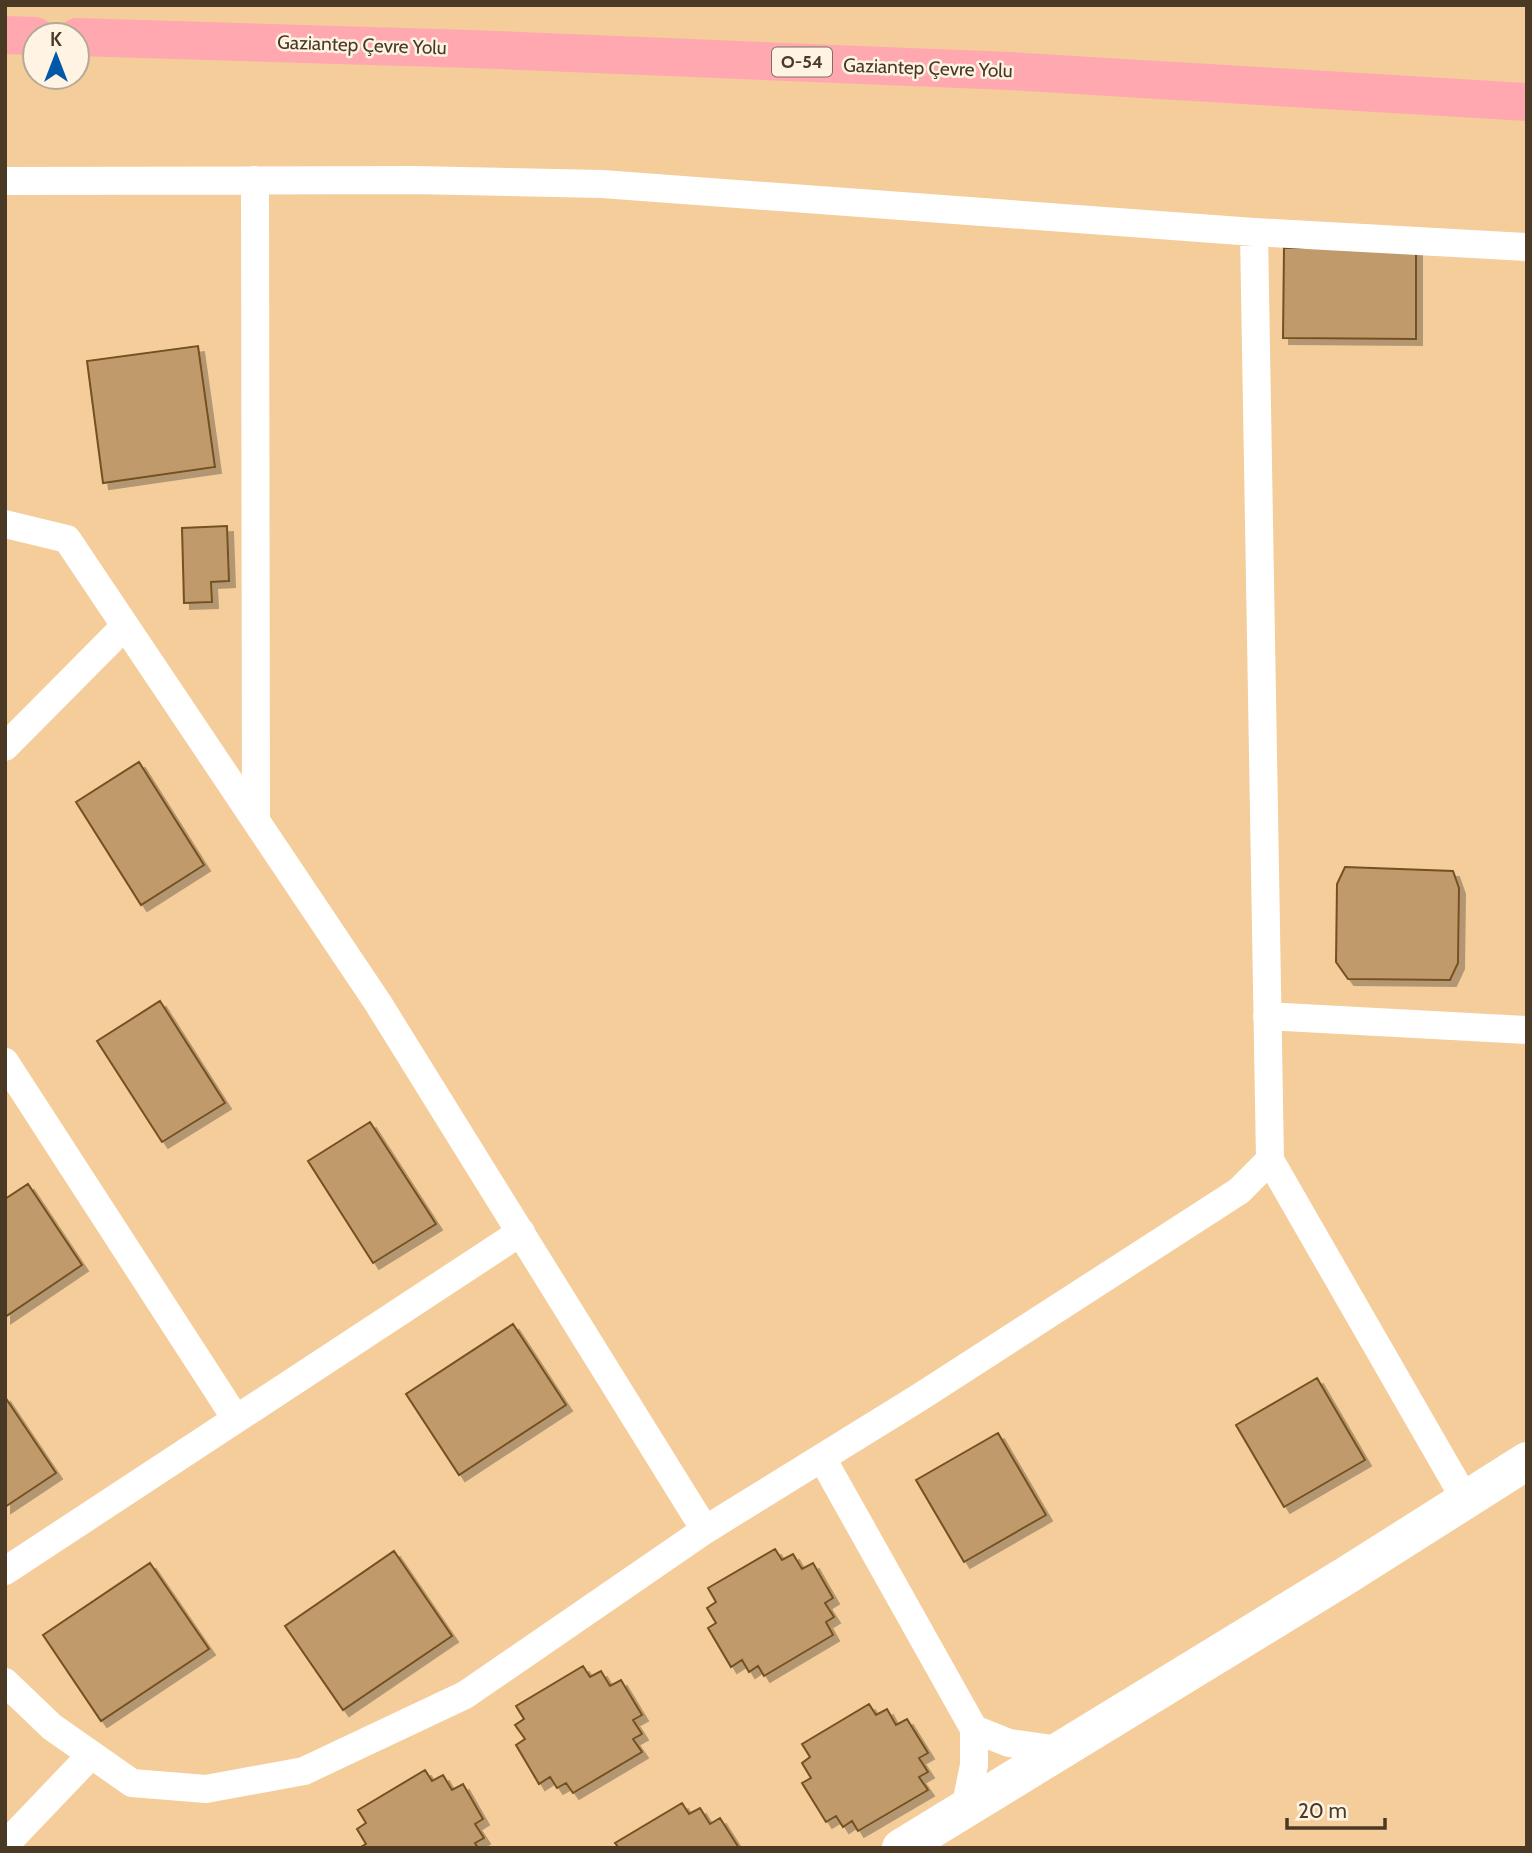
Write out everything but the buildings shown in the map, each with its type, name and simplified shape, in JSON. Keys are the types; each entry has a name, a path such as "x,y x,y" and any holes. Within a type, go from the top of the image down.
{"highway":[{"name":"Gaziantep Çevre Yolu","path":"91,37 471,48 995,70 1527,102"}],"street":[{"path":"255,180 256,821"},
{"path":"5,181 413,180 602,184 1254,232 1527,247"},
{"path":"1254,232 1270,1160 1465,1499"},
{"path":"5,524 66,539 378,1003 705,1530"},
{"path":"5,747 125,626"},
{"path":"1268,1016 1527,1030"},
{"path":"5,1062 236,1419"},
{"path":"5,1682 52,1727 132,1783 206,1789 304,1771 465,1695 705,1530 1239,1191 1270,1160"},
{"path":"5,1571 521,1232"},
{"path":"822,1458 974,1730 974,1765 965,1809"},
{"path":"901,1848 1347,1575 1527,1461"},
{"path":"974,1730 1034,1748 1060,1750"},
{"path":"5,1845 91,1755"}]}
